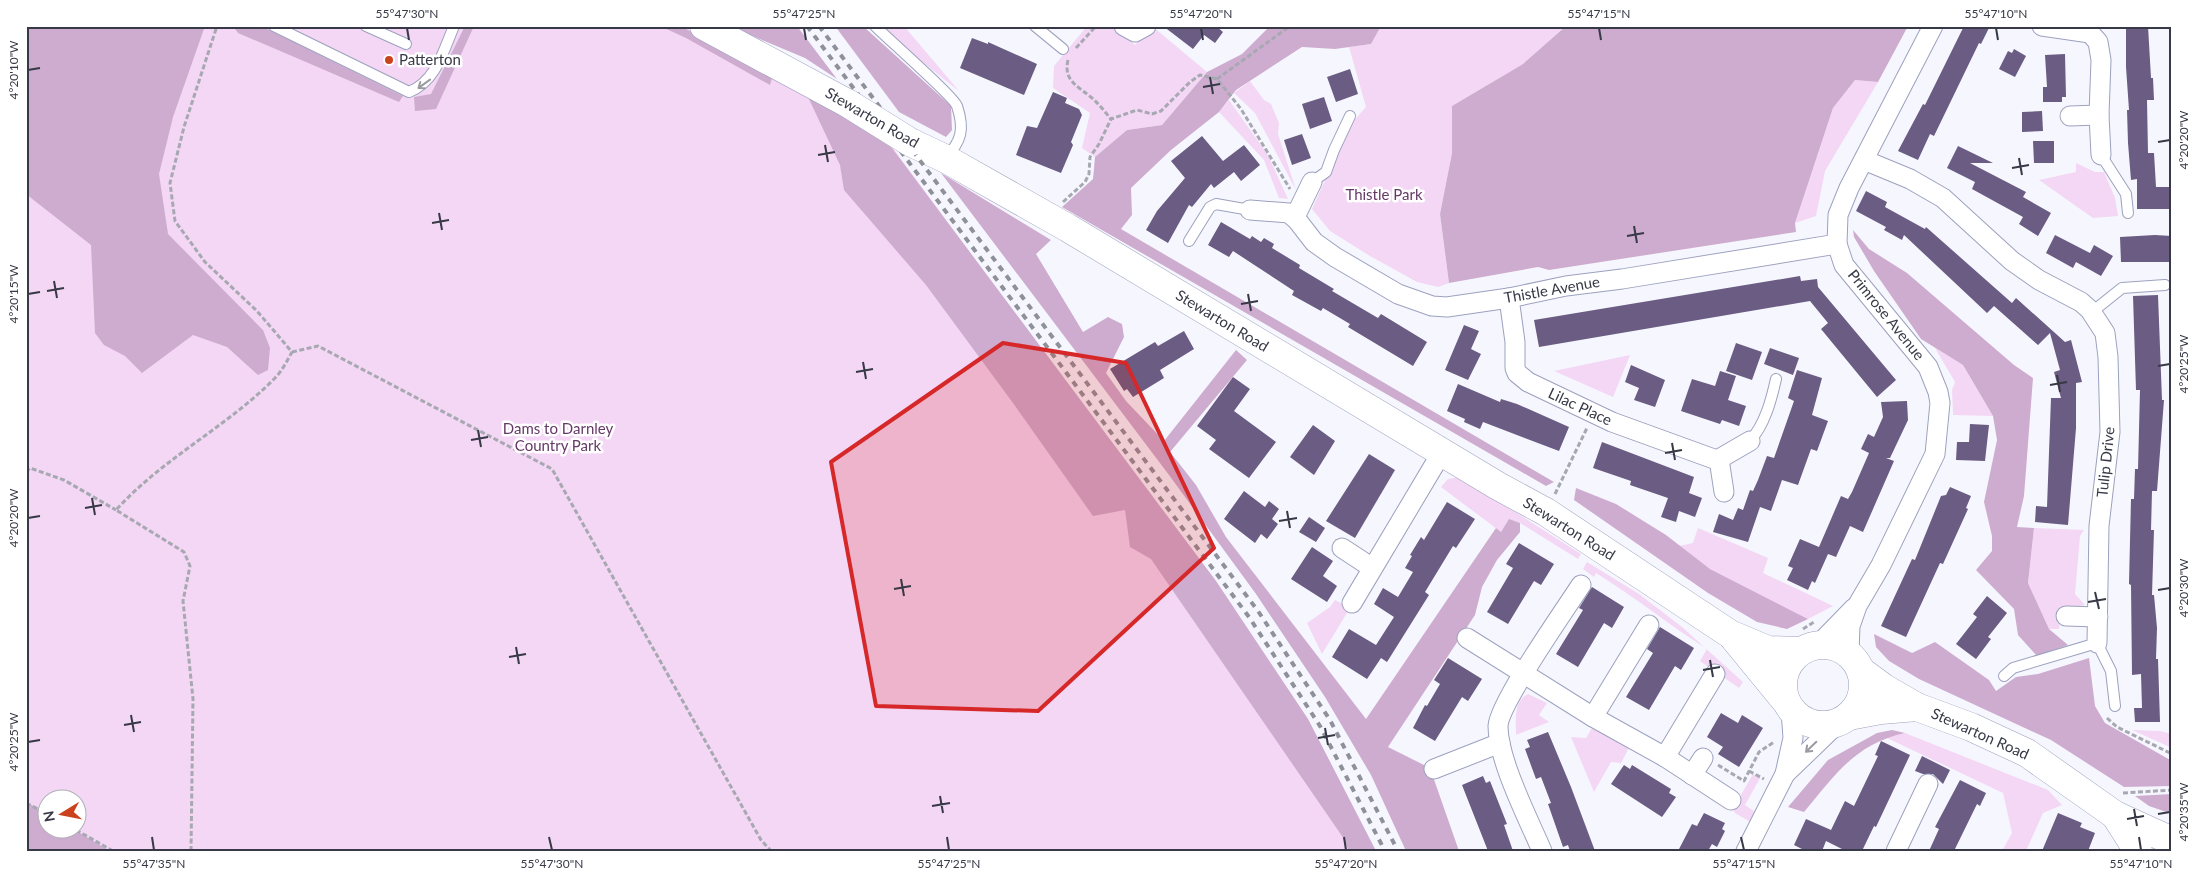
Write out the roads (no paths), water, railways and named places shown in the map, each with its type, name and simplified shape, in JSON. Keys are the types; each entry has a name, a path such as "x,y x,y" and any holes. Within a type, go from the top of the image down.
{"main road":[{"name":"Stewarton Road","path":"704,26 849,104 910,142 946,159 1068,228 1442,452 1552,498 1730,634 1801,719 1813,724 1826,725 1880,710 1917,707"},
{"name":"Stewarton Road","path":"1730,634 1768,650 1812,638 1840,647 1884,688 1917,707 1971,727 2027,753 2122,802 2172,841"},
{"path":"1788,704 1784,672 1790,661 1812,638"},
{"path":"1844,719 1858,706 1863,694 1864,682 1855,662"},
{"name":"Stewarton Road","path":"2122,802 2138,851"},
{"path":"2168,851 2172,848"}],"street":[{"path":"1124,26 1135,32 1146,26"},
{"name":"Primrose Avenue","path":"1855,662 1850,626 1857,606 1881,565 1935,454 1940,404 1938,392 1928,367 1844,265 1837,244 1838,215 1849,188 1933,26"},
{"path":"2042,26 2046,29 2092,30 2098,42 2101,60 2098,115 2101,155"},
{"path":"2070,116 2098,115"},
{"name":"Tulip Drive","path":"1864,160 1910,179 1942,198 2012,261 2039,280 2081,302 2092,312 2105,334 2108,357 2110,432 2099,526 2097,643"},
{"path":"1250,210 1289,213 1298,210 1312,182"},
{"name":"Thistle Avenue","path":"1298,210 1314,242 1335,257 1398,294 1432,306 1446,307 1509,298 1566,286 1622,279 1837,244"},
{"name":"Lilac Place","path":"1509,298 1517,373 1528,382 1594,414 1695,453 1719,458"},
{"path":"1724,492 1719,458 1750,441"},
{"path":"1352,604 1371,567 1442,452"},
{"path":"1342,548 1371,567"},
{"path":"1542,851 1512,780 1500,743 1498,724 1502,711 1524,674 1581,586"},
{"name":"Primrose Avenue","path":"1812,638 1857,606"},
{"path":"2066,616 2098,617"},
{"path":"1594,717 1649,625"},
{"path":"1467,638 1594,717 1664,757 1730,800"},
{"path":"1664,757 1715,674"},
{"path":"1746,851 1785,774 1793,738 1788,704"},
{"path":"1785,774 1844,719"},
{"path":"1434,769 1500,743"},
{"path":"1692,775 1702,758"},
{"path":"1896,851 1928,784"}],"lane":[{"path":"274,26 409,92 419,88 431,79 454,26"},
{"path":"366,26 406,44"},
{"path":"875,26 957,104 961,126 960,143 946,159"},
{"path":"1035,26 1062,49"},
{"path":"1312,182 1326,172 1350,116"},
{"path":"2101,155 2126,194 2128,213"},
{"path":"1189,241 1210,207 1216,204 1250,210"},
{"path":"2092,312 2122,288 2165,285"},
{"path":"1750,441 1757,433 1769,407 1776,379"},
{"path":"2004,676 2013,668 2097,643"},
{"name":"Tulip Drive","path":"2097,643 2110,671 2115,706"}],"railway":[{"path":"807,26 1249,617 1320,726 1385,851"},
{"path":"819,26 1258,611 1330,720 1398,851"}],"place":[{"name":"Patterton","path":"389,60"}],"park label":[{"name":"Thistle Park","path":"1384,195"},
{"name":"Dams to Darnley Country Park","path":"558,438"}]}
